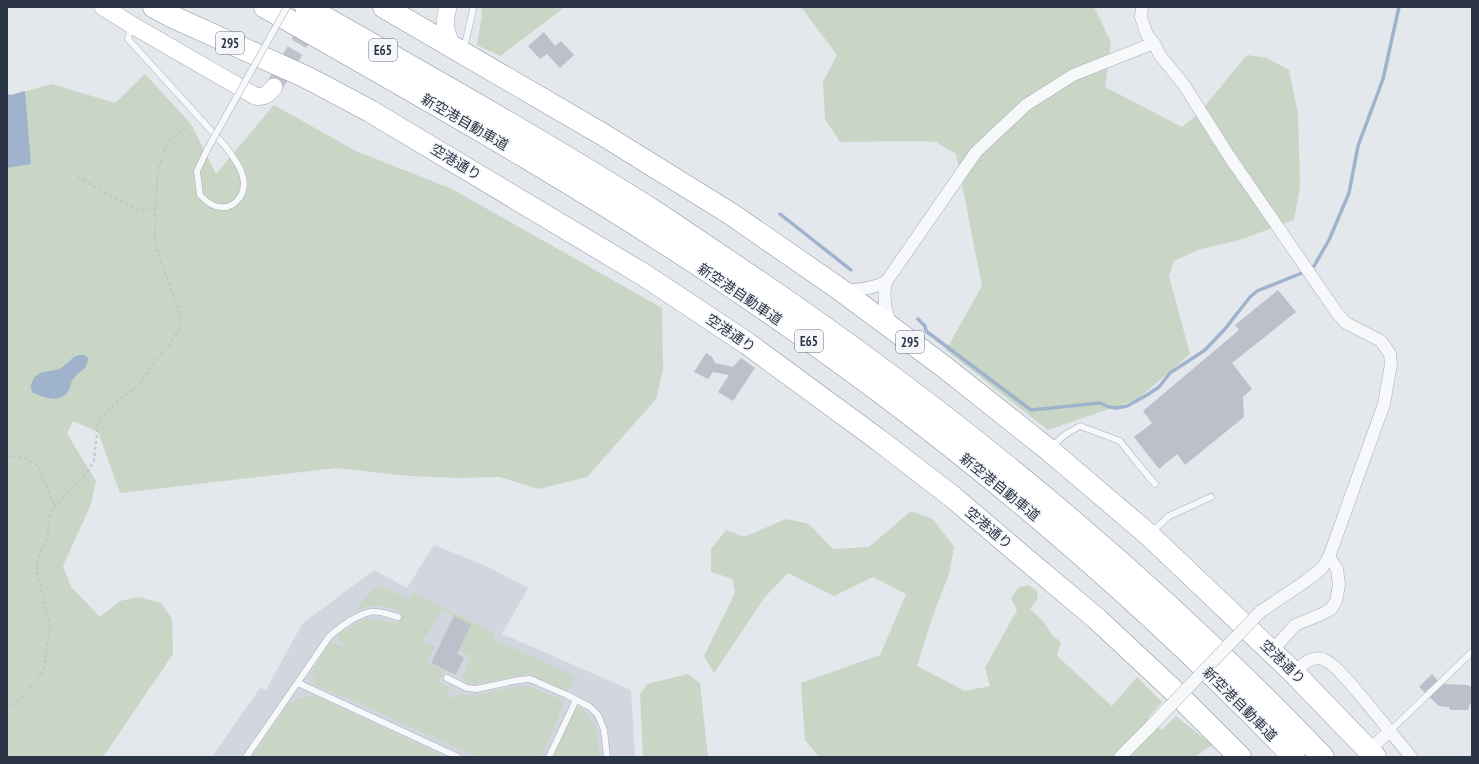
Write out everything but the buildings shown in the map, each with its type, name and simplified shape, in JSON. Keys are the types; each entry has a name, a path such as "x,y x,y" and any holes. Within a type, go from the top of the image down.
{"highway":[{"name":"空港通り","path":"154,7 308,78 370,111 644,275 748,344 954,498 1097,619 1174,690 1240,757"},
{"name":"新空港自動車道","path":"265,7 521,154 654,236 770,313 853,372 938,436 1024,506 1112,582 1198,661 1294,757"},
{"name":"新空港自動車道","path":"306,7 459,94 665,218 781,296 864,355 950,420 1035,489 1124,566 1269,701 1323,757"},
{"path":"322,7 389,47 459,94"},
{"name":"空港通り","path":"384,7 459,46 731,214 838,288 992,404 1149,535 1272,651 1372,754"}],"street":[{"path":"103,7 255,96 262,97 269,94 274,87"},
{"path":"411,22 430,22 437,19 447,7"},
{"path":"447,7 445,24 449,40 459,46"},
{"path":"1120,757 1260,612 1306,581 1322,568 1329,557 1384,404 1391,364 1390,354 1381,341 1346,323 1337,314 1229,156 1184,85 1159,54 1148,35 1142,17 1142,7"},
{"path":"895,331 890,322 887,311 884,291 886,282 976,152 1026,105 1073,75 1154,43"},
{"path":"838,288 861,290 878,286 886,282"},
{"path":"1272,651 1295,625 1331,609 1336,601 1339,585 1337,569 1329,557"},
{"path":"1293,672 1306,662 1314,659 1322,659 1336,669 1411,757"},
{"path":"1372,754 1390,731"}],"lane":[{"path":"132,25 128,39 226,147 238,166 243,176 243,189 241,197 234,204 224,207 214,206 200,195 197,171 208,148 287,7"},
{"path":"459,46 473,10 472,7"},
{"path":"1049,450 1066,434 1080,426 1099,432 1120,440 1155,484"},
{"path":"1149,535 1169,516 1211,497"},
{"path":"246,757 329,637 353,618 371,612 384,613 398,617"},
{"path":"1390,731 1472,652"},
{"path":"447,678 467,688 476,689 530,679 576,700 590,707 598,715 604,730 607,757"},
{"path":"298,683 458,757"},
{"path":"549,757 576,700"}],"path":[{"path":"7,706 17,703 44,670 50,626 37,572 37,562 48,535 49,516 54,507 83,478 94,461 98,423 114,404 140,384 157,358 170,344 181,326 180,314 155,245 155,209 158,171 167,142 187,127"},
{"path":"78,177 122,202 141,210 155,209"},
{"path":"7,456 26,457 37,464 54,507"}],"shaded area":[{"path":"434,545 486,566 528,588 502,634 631,690 635,757 212,757 260,688 266,690 302,624 374,570 407,588"}],"green space":[{"path":"481,7 565,7 500,56 477,45 482,15"},
{"path":"801,7 1094,7 1111,42 1105,87 1182,127 1199,113 1247,55 1267,58 1289,70 1298,113 1300,187 1294,220 1239,240 1198,250 1174,261 1169,276 1190,354 1138,399 1048,430 946,350 982,286 956,154 936,142 840,142 825,119 823,82 837,55"},
{"path":"145,74 191,124 216,174 274,105 356,151 452,189 662,308 663,370 656,399 587,477 539,489 499,477 458,478 409,476 337,468 120,493 98,432 73,421 67,434 96,481 91,504 63,566 71,587 100,617 120,601 139,597 161,603 172,619 173,654 103,757 7,757 7,94 11,95 52,84 115,103"},
{"path":"911,511 933,519 954,547 949,574 932,618 917,666 965,691 990,686 985,668 1017,610 1011,598 1018,588 1028,585 1036,590 1038,596 1037,600 1030,609 1043,621 1053,636 1061,642 1057,656 1112,706 1137,677 1162,702 1148,718 1162,730 1176,716 1212,745 1195,757 819,757 805,740 801,683 880,655 906,594 873,577 834,596 788,573 764,598 714,673 704,656 735,593 733,579 711,572 711,549 726,530 744,537 786,519 809,524 833,549 869,547"},
{"path":"377,585 409,599 413,592 495,633 493,639 575,676 568,692 528,674 471,685 462,677 471,656 459,650 471,625 442,609 423,641 435,647 426,662 444,671 439,682 450,688 447,695 456,699 460,692 465,695 472,696 521,686 529,686 565,701 541,757 477,757 315,685 312,672 330,641 342,647 345,644 338,638 339,634 366,619 399,623 403,613 389,608 373,606 353,612"},
{"path":"688,674 700,683 708,757 643,757 640,694 647,684"},
{"path":"309,696 322,699 445,757 252,757 288,704 297,699"},
{"path":"580,707 586,712 594,723 598,736 600,757 553,757 574,708"}],"water":[{"path":"25,91 31,164 7,168 7,94 11,95"},
{"path":"79,355 84,355 88,358 85,368 73,379 69,390 65,395 57,399 52,399 33,393 31,385 38,374 57,370"}],"waterway":[{"path":"1314,266 1329,240 1349,193 1358,146 1383,79 1399,7"},
{"path":"780,214 851,270"},
{"path":"918,319 925,326 926,331 1031,410 1100,403 1116,408 1127,406 1147,395 1159,387 1170,373 1205,350 1225,329 1250,297 1257,291 1302,273"}],"tunnel":[{"path":"274,87 312,21"}]}
